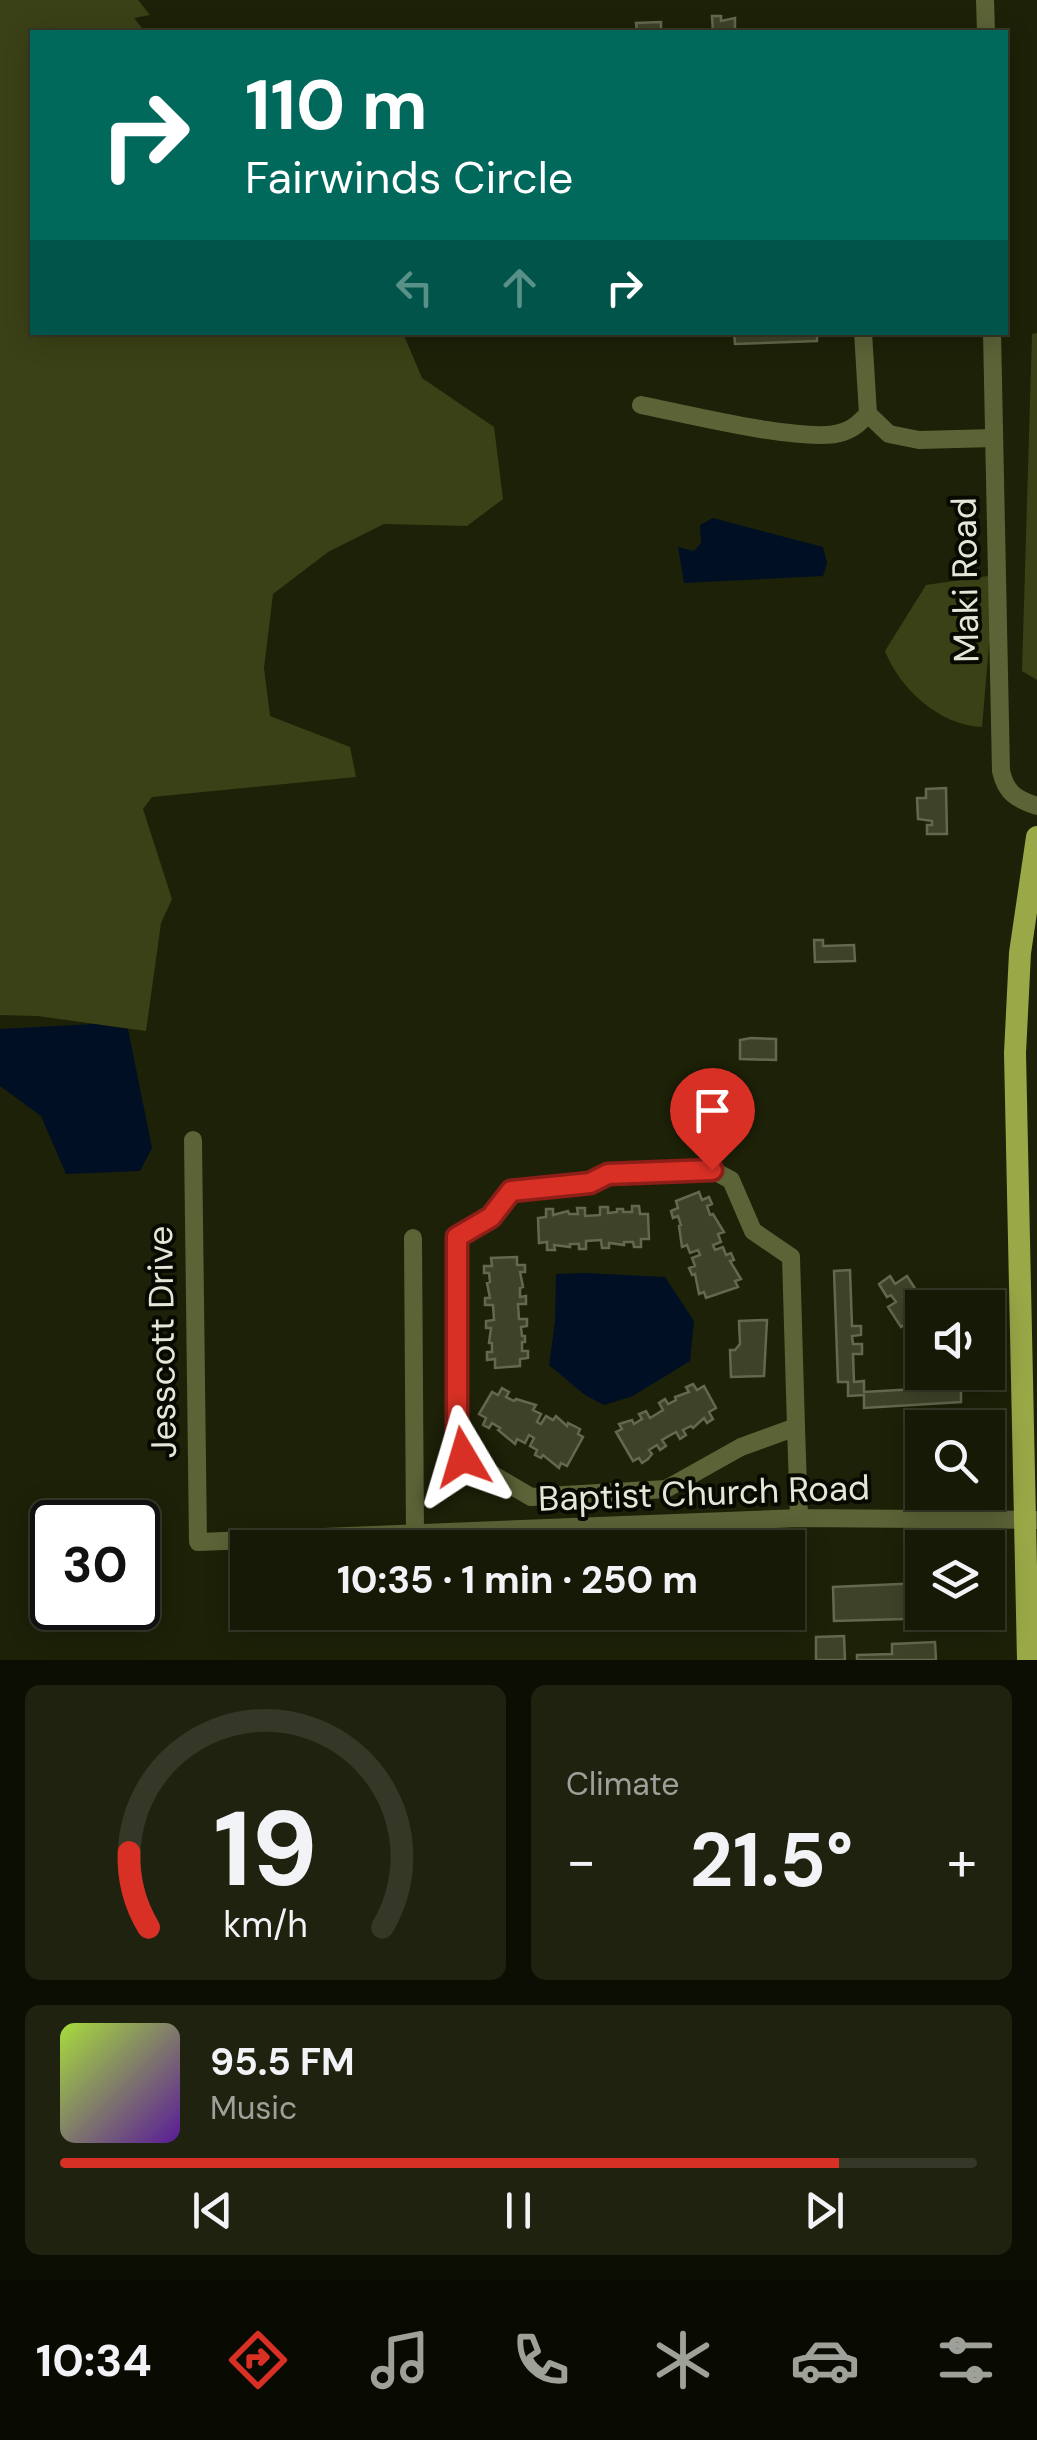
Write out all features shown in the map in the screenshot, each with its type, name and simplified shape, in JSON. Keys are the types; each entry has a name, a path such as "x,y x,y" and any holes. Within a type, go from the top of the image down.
{"main road":[{"path":"1028,1660 1031,1520 1015,1052 1020,953 1037,836"}],"street":[{"path":"985,0 986,30"},
{"path":"864,335 868,414 889,434 919,440 994,438"},
{"name":"Maki Road","path":"992,335 1001,771 1005,788 1018,800 1037,806"},
{"path":"641,405 783,432 830,435 844,432 868,414"},
{"name":"Jesscott Drive","path":"192,1140 198,1542"},
{"path":"796,1427 733,1451 666,1489 531,1496 463,1457 457,1434 457,1237 491,1217 511,1191 590,1183 608,1174 712,1170 732,1180 754,1231 791,1257 800,1518"},
{"path":"413,1238 415,1530"},
{"name":"Baptist Church Road","path":"534,1530 800,1518 1031,1520"},
{"name":"Baptist Church Road","path":"198,1542 230,1541"}],"green space":[{"path":"0,0 138,0 150,15 134,18 143,30 30,30 30,335 404,335 422,378 494,427 503,499 467,526 384,524 328,552 273,594 264,668 270,716 350,747 356,777 152,797 143,809 172,899 161,923 146,1031 38,1016 0,1015"},
{"path":"1037,333 1037,680 1022,671 1032,334"},
{"path":"995,575 982,727 966,725 923,702 900,679 885,651 926,585"}],"water":[{"path":"713,518 823,547 827,563 823,576 684,583 678,547 694,551 701,543 700,525"},
{"path":"94,1024 128,1029 152,1148 140,1171 66,1174 41,1116 0,1086 0,1029"},
{"path":"556,1274 665,1277 694,1321 690,1361 633,1396 604,1405 585,1395 549,1365"}],"building":[{"path":"712,16 721,16 721,21 735,18 735,30 713,30"},
{"path":"661,22 661,30 637,30 636,23"},
{"path":"734,335 817,335 817,341 735,344"},
{"path":"946,788 947,834 927,834 927,825 932,825 932,821 918,819 917,798 926,798 926,789"},
{"path":"814,940 823,940 823,946 854,945 855,961 815,962"},
{"path":"776,1039 776,1060 740,1059 740,1040"},
{"path":"699,1192 702,1200 709,1197 710,1215 724,1232 718,1234 721,1242 713,1245 715,1250 723,1247 726,1255 731,1253 734,1260 730,1261 741,1279 735,1281 738,1287 706,1298 704,1292 699,1294 695,1274 689,1268 695,1266 692,1258 700,1255 698,1250 690,1253 687,1245 682,1247 681,1225 671,1211 678,1208 676,1201"},
{"path":"632,1206 639,1206 640,1214 648,1214 649,1239 641,1239 641,1247 624,1242 602,1248 601,1240 586,1241 586,1249 570,1244 554,1245 555,1250 547,1250 547,1242 539,1243 538,1218 546,1217 546,1209 553,1209 553,1215 568,1211 578,1214 577,1208 585,1208 585,1216 600,1215 600,1207 608,1207 608,1213 617,1209 632,1212"},
{"path":"517,1257 517,1265 525,1265 525,1272 520,1272 520,1297 526,1296 526,1304 518,1304 519,1319 527,1319 527,1326 521,1327 525,1336 522,1351 528,1351 528,1358 520,1359 520,1366 495,1368 495,1359 487,1360 492,1343 486,1321 494,1320 493,1305 485,1305 485,1298 490,1298 490,1282 484,1266 492,1266 491,1258"},
{"path":"850,1270 852,1326 861,1326 861,1335 852,1336 853,1344 862,1344 862,1354 853,1354 854,1382 864,1381 864,1392 961,1390 961,1402 864,1408 864,1395 848,1396 848,1382 838,1382 834,1271"},
{"path":"890,1276 895,1284 907,1276 916,1290 905,1290 905,1324 901,1327 888,1307 896,1302 891,1295 887,1297 879,1284"},
{"path":"767,1320 764,1376 731,1377 730,1350 740,1344 739,1321"},
{"path":"693,1384 697,1390 704,1386 716,1408 709,1412 713,1419 707,1423 704,1418 693,1428 683,1430 686,1435 680,1439 676,1432 662,1440 666,1446 660,1450 657,1445 649,1450 652,1454 642,1463 639,1458 633,1461 616,1432 622,1429 619,1424 632,1420 634,1424 642,1419 639,1414 646,1411 650,1418 663,1410 659,1403 676,1400 675,1397 689,1392 686,1387"},
{"path":"502,1388 509,1392 506,1397 514,1401 536,1405 533,1410 541,1414 537,1422 541,1424 546,1416 553,1420 556,1416 567,1426 568,1423 580,1429 578,1434 583,1437 567,1466 561,1463 559,1468 543,1455 535,1455 537,1450 530,1446 534,1438 529,1435 525,1443 517,1439 515,1444 492,1423 489,1428 483,1425 486,1418 479,1414 492,1392 498,1395"},
{"path":"905,1584 905,1619 834,1621 833,1587"},
{"path":"844,1636 845,1660 816,1660 816,1637"},
{"path":"935,1642 936,1660 857,1660 857,1655 892,1654 892,1644"}],"route":[{"path":"463,1457 457,1434 457,1237 491,1217 511,1191 590,1183 608,1174 712,1170"}]}
